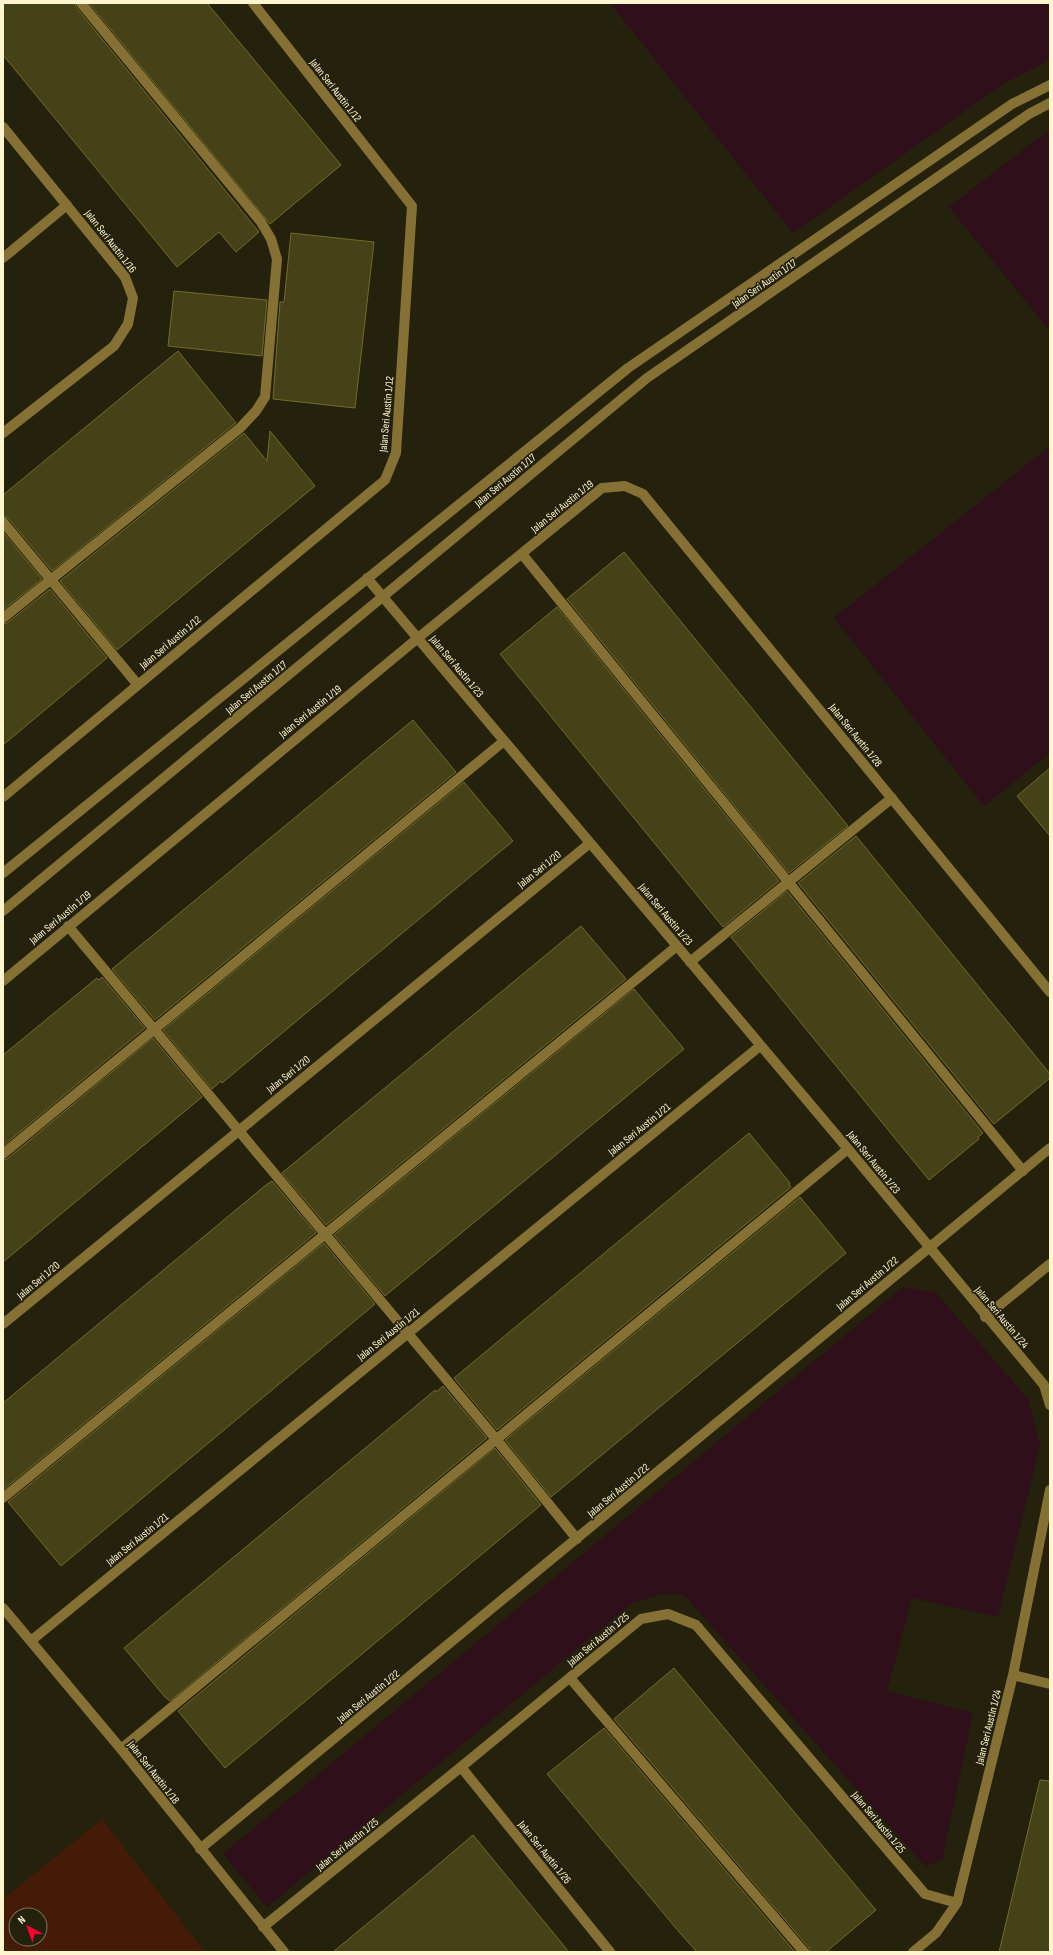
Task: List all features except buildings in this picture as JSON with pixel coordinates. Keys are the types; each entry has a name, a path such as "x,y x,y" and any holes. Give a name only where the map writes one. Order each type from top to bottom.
{"street":[{"path":"3,618 240,428 256,411 265,397 277,258 271,239 261,222 81,3"},
{"name":"Jalan Seri Austin 1/12","path":"3,797 385,480 396,453 412,206 253,3"},
{"name":"Jalan Seri Austin 1/17","path":"3,873 628,368 1006,109 1050,85"},
{"name":"Jalan Seri Austin 1/17","path":"3,911 647,378 1029,114 1050,103"},
{"name":"Jalan Seri Austin 1/16","path":"3,127 126,277 132,298 128,324 114,346 3,433"},
{"path":"3,258 67,205"},
{"name":"Jalan Seri Austin 1/19","path":"3,981 602,488 625,486 642,494"},
{"name":"Jalan Seri Austin 1/28","path":"642,494 1050,992"},
{"path":"3,522 138,685"},
{"path":"522,554 1023,1171"},
{"name":"Jalan Seri Austin 1/23","path":"367,578 848,1149 928,1248"},
{"path":"3,1154 504,741"},
{"path":"690,962 892,798"},
{"name":"Jalan Seri 1/20","path":"3,1324 590,843"},
{"path":"68,926 406,1334 496,1439 577,1539"},
{"path":"3,1498 677,946"},
{"name":"Jalan Seri Austin 1/21","path":"32,1640 760,1046"},
{"name":"Jalan Seri Austin 1/22","path":"200,1849 1050,1148"},
{"path":"121,1749 848,1149"},
{"name":"Jalan Seri Austin 1/24","path":"928,1248 1044,1385 1050,1405"},
{"path":"985,1316 1050,1264"},
{"name":"Jalan Seri Austin 1/24","path":"913,1952 936,1933 957,1903 1013,1675 1050,1490"},
{"name":"Jalan Seri Austin 1/18","path":"3,1608 32,1640 284,1952"},
{"name":"Jalan Seri Austin 1/25","path":"263,1927 641,1619 668,1614 696,1625 925,1894 957,1903"},
{"path":"1013,1675 1050,1684"},
{"path":"570,1678 804,1952"},
{"name":"Jalan Seri Austin 1/26","path":"461,1767 610,1952"}],"shaded area":[{"path":"1050,3 1050,60 1006,82 793,233 611,4"},
{"path":"1050,129 1050,331 949,207"},
{"path":"1050,446 1050,753 984,806 834,618"},
{"path":"903,1287 935,1292 1028,1399 1040,1445 998,1617 912,1598 887,1691 973,1713 942,1860 925,1866 683,1594 661,1594 632,1603 267,1907 223,1854"},
{"path":"102,1819 205,1952 3,1952 3,1899"}]}
